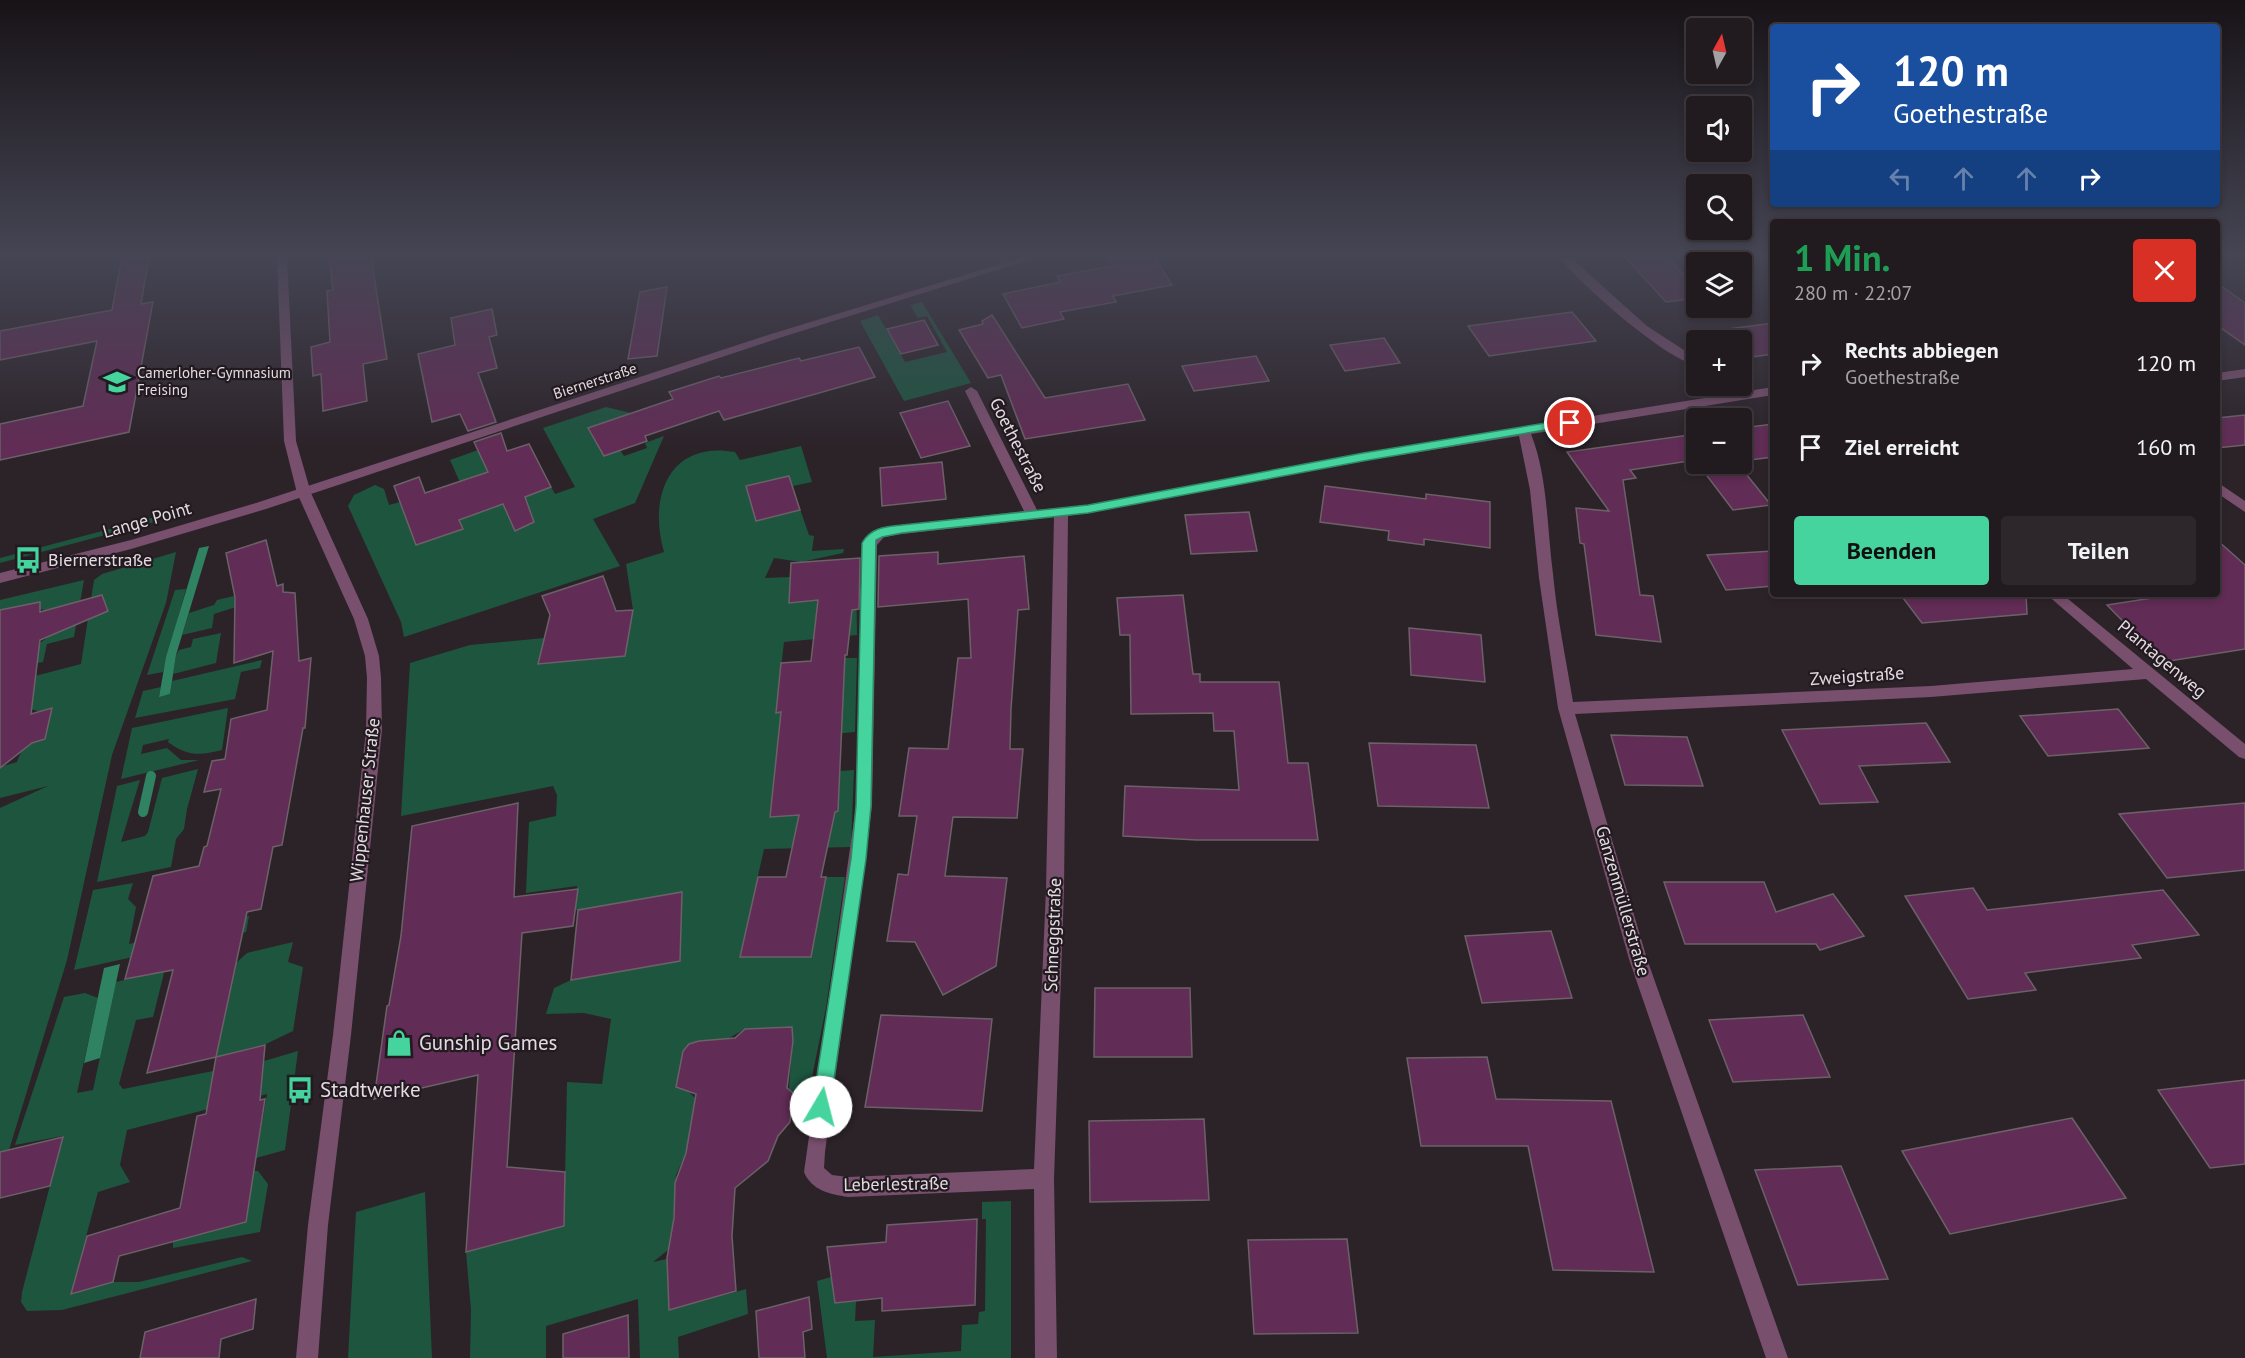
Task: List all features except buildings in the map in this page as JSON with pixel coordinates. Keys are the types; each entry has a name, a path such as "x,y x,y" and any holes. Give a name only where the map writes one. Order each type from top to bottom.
{"street":[{"name":"Wippenhauser Straße","path":"285,320 290,441 304,493 361,619 372,656 375,695 374,729 342,1035 318,1225 307,1358"},
{"name":"Biernerstraße","path":"304,493 823,320"},
{"path":"1636,320 1686,356"},
{"path":"2220,377 2245,373"},
{"path":"1752,387 1770,393"},
{"name":"Goethestraße","path":"971,391 1033,515"},
{"name":"Goethestraße","path":"871,537 878,533 902,529 1061,512 1523,430 1770,393"},
{"name":"Ganzenmüllerstraße","path":"1523,430 1534,474 1547,588 1566,708 1638,959 1777,1358"},
{"path":"2220,488 2245,508"},
{"name":"Lange Point","path":"0,578 93,555 304,493"},
{"name":"Schneggstraße","path":"1046,1358 1044,1179 1055,877 1061,512"},
{"name":"Leberlestraße","path":"871,537 868,562 864,806 814,1172 828,1184 848,1187 1044,1179"},
{"name":"Plantagenweg","path":"2057,597 2245,753"},
{"name":"Zweigstraße","path":"1566,708 1962,689 2149,673"}],"shaded area":[{"path":"881,320 905,362 947,352 929,320 933,320 971,383 904,401 860,321"},
{"path":"606,407 631,413 589,428 604,456 620,450 624,456 647,448 645,443 664,436 635,503 593,519 620,566 404,637 401,622 348,506 354,495 375,485 384,489 389,505 400,502 416,545 463,529 456,513 471,507 450,460 478,450 503,504 551,487 555,494 575,487 543,428"},
{"path":"801,446 812,482 793,486 789,476 746,486 756,520 800,509 809,535 814,536 812,551 844,549 843,553 801,562 774,558 765,578 790,577 790,603 842,598 856,566 857,635 784,642 776,712 805,711 844,658 857,658 855,732 812,736 771,817 838,811 840,771 854,770 851,847 764,849 740,956 811,957 826,877 845,877 826,1008 809,1092 793,1093 789,1089 793,1033 788,1029 745,1029 729,1038 689,1044 683,1051 676,1086 689,1092 696,1099 686,1153 676,1175 674,1218 668,1250 653,1262 667,1259 670,1310 746,1289 748,1314 678,1337 679,1358 640,1358 638,1299 546,1326 546,1358 470,1358 471,1310 466,1252 564,1226 567,1082 602,1084 611,1019 584,1013 546,1014 554,988 571,980 680,961 682,892 577,910 575,910 577,886 526,893 529,822 556,816 557,795 553,786 401,816 410,663 470,645 544,638 538,663 625,656 633,610 626,564 664,552 659,511 662,493 669,477 679,464 694,455 712,451 735,452 740,460"},
{"path":"159,516 158,521 0,563 0,558"},
{"path":"209,546 176,655 170,694 159,697 166,657 199,548"},
{"path":"176,552 166,603 112,755 67,960 9,1150 0,1152 0,808 48,786 0,798 0,767 17,762 27,747 45,739 51,709 40,712 31,709 35,676 81,664 94,580 102,574"},
{"path":"84,580 74,637 47,644 43,662 37,663 39,644 49,636 61,631 64,606 45,610 40,609 40,602 0,611 0,600"},
{"path":"186,589 163,672 147,675 175,590"},
{"path":"234,596 236,607 214,614 212,628 182,635 189,613 214,605 217,600"},
{"path":"221,633 216,663 173,674 179,650 191,647 193,639"},
{"path":"262,660 260,668 241,672 235,699 135,718 143,691 161,687 159,696 170,694 172,681"},
{"path":"228,708 222,750 194,754 181,750 168,742 169,739 143,745 141,754 167,748 181,760 199,760 121,779 132,728"},
{"path":"198,769 184,829 176,839 171,867 97,882 117,786 140,780 121,842 145,836 148,832 162,778"},
{"path":"133,883 128,899 136,907 129,944 249,916 246,932 74,970 93,890"},
{"path":"293,942 288,962 303,967 293,1031 266,1044 216,1057 236,963 247,953"},
{"path":"120,964 100,1058 84,1063 104,968"},
{"path":"158,972 164,973 153,1017 136,1020 119,1084 123,1089 213,1071 213,1076 298,1051 285,1150 256,1158 267,1094 127,1130 120,1165 130,1182 98,1192 71,1293 113,1282 139,1282 242,1257 252,1261 62,1310 27,1311 21,1302 22,1292 63,1136 15,1145 64,997 85,993 98,998 77,1093 93,1090 116,982"},
{"path":"254,1171 258,1171 268,1184 260,1232 173,1248 173,1241 246,1222"},
{"path":"425,1192 432,1358 348,1358 356,1212"},
{"path":"1011,1201 1011,1358 827,1358 817,1281 831,1277 835,1303 856,1301 855,1321 875,1320 873,1357 961,1351 962,1325 978,1324 979,1312 985,1311 986,1219 982,1219 982,1202"}],"waterway":[{"path":"143,812 151,776"}],"place":[{"name":"Camerloher-Gymnasium Freising","path":"117,382"},
{"name":"Biernerstraße","path":"28,560"},
{"name":"Gunship Games","path":"399,1043"},
{"name":"Stadtwerke","path":"300,1090"}],"route":[{"path":"821,1107 864,806 868,562 871,537 878,533 902,529 1088,509 1363,457 1570,423"}]}
